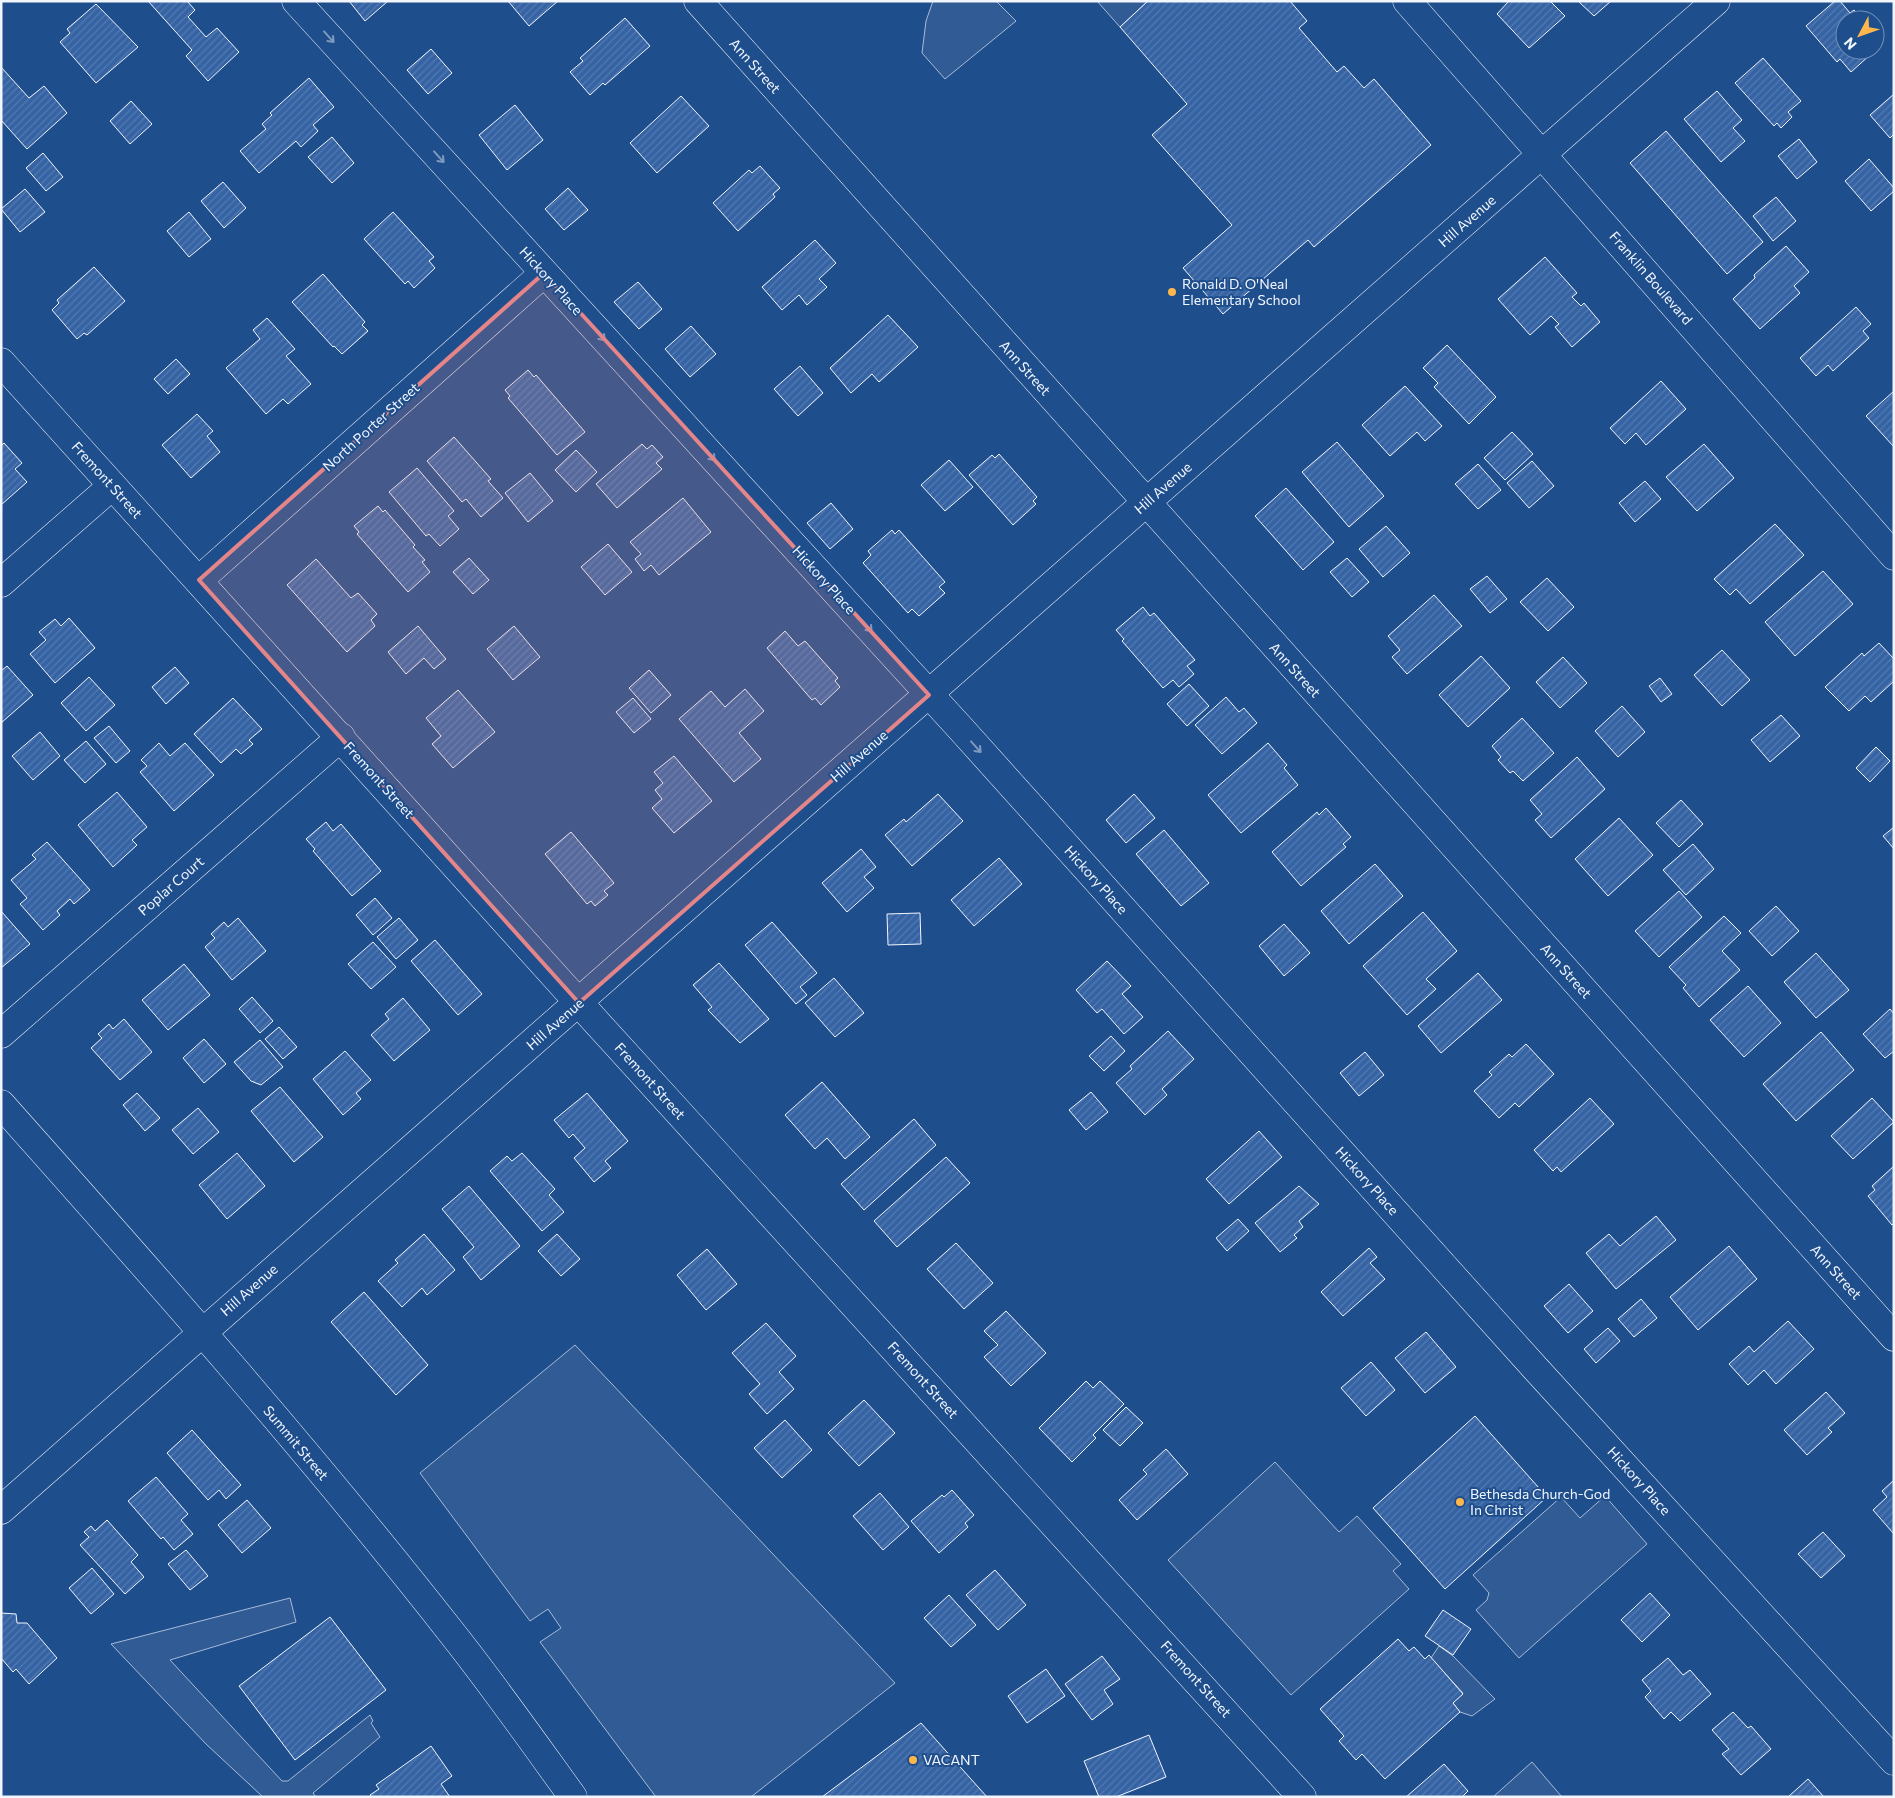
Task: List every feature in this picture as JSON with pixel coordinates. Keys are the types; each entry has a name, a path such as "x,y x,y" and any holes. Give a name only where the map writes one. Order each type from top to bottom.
{"street":[{"name":"Hickory Place","path":"296,1 929,695 1536,1369 1894,1761"},
{"name":"Ann Street","path":"698,1 1894,1337"},
{"name":"Franklin Boulevard","path":"1407,1 1894,556"},
{"name":"Hill Avenue","path":"1,1510 202,1330 579,1003 1716,1"},
{"name":"North Porter Street","path":"199,580 544,273"},
{"name":"Fremont Street","path":"1,362 579,1003 1302,1797"},
{"path":"1,583 112,486"},
{"name":"Poplar Court","path":"1,1034 341,737"},
{"name":"Summit Street","path":"1,1104 202,1330 374,1535 456,1638 573,1797"}],"highlighted area":[{"path":"544,273 929,695 579,1003 199,580"}],"shaded area":[{"path":"933,1 996,1 1016,21 945,79 922,53 926,21"},
{"path":"1097,1 1148,1 1120,27"},
{"path":"575,1345 895,1683 751,1797 656,1797 540,1642 561,1628 548,1609 530,1621 420,1473"},
{"path":"1275,1462 1339,1532 1357,1516 1401,1564 1393,1571 1409,1589 1291,1695 1168,1560"},
{"path":"1605,1496 1647,1544 1519,1658 1476,1610 1487,1600 1489,1593 1473,1575 1561,1497 1580,1518"},
{"path":"290,1598 296,1622 170,1660 282,1781 288,1781 370,1715 373,1721 371,1723 380,1737 313,1793 316,1797 263,1797 206,1744 111,1644"},
{"path":"1439,1646 1453,1656 1495,1699 1472,1716 1460,1712 1453,1703 1463,1693 1431,1658"},
{"path":"1532,1762 1562,1797 1493,1797"}],"building":[{"path":"148,1 187,1 195,10 188,17 206,37 217,28 239,52 208,81 186,56 192,50"},
{"path":"349,1 388,1 365,21"},
{"path":"508,1 558,1 529,26"},
{"path":"1148,1 1290,1 1307,21 1299,28 1337,72 1344,66 1364,88 1374,79 1431,145 1314,247 1308,240 1223,314 1183,268 1232,225 1152,135 1187,104 1120,27"},
{"path":"1509,1 1550,1 1565,16 1529,48 1497,14"},
{"path":"1578,1 1611,1 1594,16"},
{"path":"1835,1 1840,1 1848,10 1835,10 1835,60 1806,26"},
{"path":"96,4 138,47 96,83 60,42 70,33 67,29"},
{"path":"625,18 650,46 605,85 603,83 590,95 570,72 583,61 580,58"},
{"path":"431,49 452,73 428,94 407,70"},
{"path":"1763,58 1801,101 1788,112 1792,117 1781,128 1777,123 1774,126 1735,83"},
{"path":"1841,60 1864,60 1851,72"},
{"path":"1,67 29,98 44,86 67,113 27,149 1,120"},
{"path":"309,78 334,107 313,125 318,131 301,147 296,141 259,173 240,151 266,129 262,124 272,115 270,113"},
{"path":"1717,91 1742,120 1733,128 1745,141 1721,162 1684,119"},
{"path":"1894,94 1894,134 1890,138 1870,115"},
{"path":"681,96 709,126 657,173 630,143"},
{"path":"131,101 152,124 130,144 110,121"},
{"path":"515,105 543,140 507,170 479,135"},
{"path":"1666,131 1763,242 1727,274 1630,163"},
{"path":"332,137 354,163 332,183 308,157"},
{"path":"1799,139 1817,162 1797,179 1778,156"},
{"path":"43,153 63,177 46,191 26,168"},
{"path":"1869,159 1894,188 1894,191 1871,211 1845,181"},
{"path":"760,166 780,188 773,194 775,197 738,231 713,203 749,170 752,173"},
{"path":"223,182 246,208 224,228 201,201"},
{"path":"568,188 588,210 564,230 545,209"},
{"path":"25,189 45,212 20,232 1,209"},
{"path":"1776,197 1796,221 1773,241 1753,216"},
{"path":"189,212 211,239 189,257 167,231"},
{"path":"393,212 434,257 429,261 435,268 414,288 408,281 405,284 364,239"},
{"path":"815,240 836,263 819,279 827,287 807,305 799,295 782,310 762,287"},
{"path":"1786,246 1809,272 1794,286 1800,293 1760,329 1733,299 1755,278 1754,275"},
{"path":"1545,257 1577,293 1572,297 1581,306 1584,303 1600,322 1572,347 1555,327 1559,324 1551,316 1530,335 1498,299"},
{"path":"94,267 125,301 87,335 84,333 77,339 52,310 59,303 57,300"},
{"path":"323,274 365,322 362,325 368,331 342,354 333,347 292,302"},
{"path":"638,282 662,309 639,329 614,302"},
{"path":"1856,307 1871,324 1863,331 1869,338 1833,371 1828,365 1816,376 1800,358"},
{"path":"888,315 918,347 879,382 872,374 851,393 830,368"},
{"path":"267,318 295,349 286,356 311,384 288,404 283,399 266,414 226,368 260,339 253,330"},
{"path":"691,326 716,354 690,377 665,349"},
{"path":"1447,345 1496,397 1469,424 1434,387 1438,383 1423,368"},
{"path":"176,359 190,374 168,394 154,379"},
{"path":"800,366 823,393 798,416 774,389"},
{"path":"528,370 534,377 536,375 585,432 557,455 508,398 510,396 505,390"},
{"path":"1661,381 1686,409 1646,445 1636,433 1625,444 1610,428"},
{"path":"1405,386 1442,426 1425,441 1417,432 1390,456 1362,425"},
{"path":"1894,391 1894,447 1866,416"},
{"path":"197,414 213,431 207,436 220,452 191,478 162,445"},
{"path":"1512,432 1533,454 1505,480 1484,458"},
{"path":"454,437 491,479 488,481 503,498 481,517 466,499 462,502 427,461"},
{"path":"1337,442 1384,496 1349,527 1302,472"},
{"path":"4,443 22,463 15,469 27,482 1,505 1,446"},
{"path":"642,444 647,449 652,445 663,457 656,463 662,469 617,508 596,484"},
{"path":"1704,444 1734,478 1697,511 1666,477"},
{"path":"576,450 597,472 576,492 555,470"},
{"path":"999,454 1037,497 1033,501 1036,504 1013,525 969,475 992,455 995,458"},
{"path":"949,460 973,487 945,511 921,485"},
{"path":"1532,461 1554,486 1529,508 1507,483"},
{"path":"1478,464 1501,490 1478,509 1455,484"},
{"path":"417,468 454,511 448,516 459,529 440,546 429,534 426,536 389,492"},
{"path":"530,473 553,501 528,522 505,493"},
{"path":"1645,481 1661,499 1635,522 1619,503"},
{"path":"1286,488 1334,542 1303,570 1255,516"},
{"path":"683,498 711,532 659,575 651,565 644,571 635,559 641,554 630,542"},
{"path":"831,503 853,529 830,549 807,523"},
{"path":"378,506 383,512 385,510 415,545 413,547 425,560 422,562 430,572 408,592 357,534 359,532 354,526"},
{"path":"1775,524 1804,555 1750,604 1736,589 1730,595 1714,579"},
{"path":"1386,526 1410,553 1383,577 1359,549"},
{"path":"892,530 895,534 899,530 945,582 939,587 945,593 919,616 912,609 908,613 863,563 871,555 868,551"},
{"path":"608,544 632,572 605,595 581,567"},
{"path":"469,558 489,580 473,594 453,572"},
{"path":"1347,558 1369,582 1352,597 1330,572"},
{"path":"316,559 351,598 358,593 377,614 371,620 375,626 347,652 287,585"},
{"path":"1823,571 1853,604 1795,656 1765,622"},
{"path":"1487,576 1507,599 1490,613 1470,589"},
{"path":"1547,578 1574,607 1548,631 1520,602"},
{"path":"1434,595 1462,626 1407,674 1392,657 1400,650 1388,636"},
{"path":"1143,607 1150,616 1154,613 1195,660 1187,666 1194,674 1179,687 1173,680 1163,688 1122,641 1124,639 1116,630"},
{"path":"69,618 95,648 55,683 30,654 46,640 39,632 55,619 61,626"},
{"path":"418,626 446,659 434,669 424,658 406,674 388,652"},
{"path":"514,626 540,657 513,680 487,649"},
{"path":"785,631 798,646 805,641 838,678 835,681 840,687 821,705 815,698 812,700 767,648"},
{"path":"1879,643 1894,659 1894,681 1871,702 1865,696 1849,711 1825,687 1862,653 1864,656"},
{"path":"1722,650 1750,680 1722,706 1694,675"},
{"path":"1481,656 1510,688 1468,727 1439,695"},
{"path":"1563,657 1587,683 1560,708 1536,682"},
{"path":"7,666 33,695 1,723 1,671"},
{"path":"175,667 189,683 166,704 152,687"},
{"path":"649,670 671,695 651,713 629,688"},
{"path":"89,677 115,705 86,731 61,703"},
{"path":"1660,678 1672,694 1661,702 1649,686"},
{"path":"1189,684 1209,706 1187,726 1167,704"},
{"path":"745,689 764,711 739,733 761,759 734,782 679,719 711,691 725,707"},
{"path":"458,690 495,732 453,768 432,744 441,736 426,718"},
{"path":"1226,697 1239,712 1244,708 1257,723 1222,754 1195,725"},
{"path":"233,698 262,729 249,740 253,744 241,754 236,749 221,763 194,734"},
{"path":"633,698 651,719 634,733 616,712"},
{"path":"1622,706 1645,732 1618,757 1595,731"},
{"path":"1781,715 1800,736 1770,762 1751,740"},
{"path":"1522,718 1554,753 1523,781 1513,771 1510,773 1498,760 1501,757 1492,746"},
{"path":"109,726 130,751 116,763 94,738"},
{"path":"40,732 60,756 33,780 12,756"},
{"path":"86,741 106,764 85,783 64,760"},
{"path":"159,743 170,756 185,743 214,775 174,811 140,772 147,766 141,760"},
{"path":"1268,743 1287,765 1284,768 1298,785 1241,833 1208,795"},
{"path":"1876,747 1890,761 1870,782 1856,768"},
{"path":"674,756 712,801 674,833 652,808 662,799 655,790 663,783 654,772"},
{"path":"1577,757 1605,789 1551,838 1535,820 1542,814 1530,800"},
{"path":"117,792 147,827 132,840 137,845 113,867 78,825"},
{"path":"938,794 963,821 912,866 885,835 904,819 906,822"},
{"path":"1134,794 1155,818 1126,843 1106,820"},
{"path":"1681,800 1703,824 1679,847 1656,823"},
{"path":"1326,808 1351,837 1343,844 1346,847 1301,886 1272,852 1317,812 1319,815"},
{"path":"1619,818 1653,855 1608,896 1575,859"},
{"path":"326,822 333,831 341,824 381,871 352,896 313,851 315,849 306,839"},
{"path":"1894,827 1894,849 1883,836"},
{"path":"1164,830 1209,883 1181,906 1136,854"},
{"path":"571,832 614,883 604,891 608,895 595,906 591,901 587,904 545,854"},
{"path":"47,842 90,890 74,904 70,899 57,911 60,915 43,930 20,904 27,898 11,880 36,859 32,855"},
{"path":"1693,844 1714,869 1686,895 1663,870"},
{"path":"861,849 876,867 864,877 874,888 847,912 822,883"},
{"path":"999,858 1022,884 974,926 951,900"},
{"path":"1375,864 1403,896 1349,944 1321,911"},
{"path":"1679,891 1702,917 1659,957 1635,931"},
{"path":"375,898 392,918 373,935 356,915"},
{"path":"1776,906 1799,931 1772,956 1749,931"},
{"path":"1,911 30,944 1,968"},
{"path":"1423,912 1457,951 1426,979 1436,989 1407,1015 1363,966"},
{"path":"920,913 921,944 888,945 887,914"},
{"path":"1724,916 1741,933 1722,951 1740,970 1699,1007 1683,988 1686,985 1669,967"},
{"path":"238,918 266,951 232,980 205,947 215,938 211,934 224,922 228,927"},
{"path":"399,918 418,940 396,959 377,937"},
{"path":"772,922 817,973 800,987 807,995 796,1004 745,945"},
{"path":"1284,924 1310,953 1284,976 1259,946"},
{"path":"435,940 482,994 458,1015 411,961"},
{"path":"373,942 396,967 371,989 348,964"},
{"path":"1816,953 1849,990 1816,1018 1784,982"},
{"path":"1107,961 1131,986 1122,994 1143,1017 1124,1034 1102,1009 1097,1013 1076,990"},
{"path":"719,963 769,1019 740,1043 708,1010 712,1007 693,985"},
{"path":"184,964 210,995 168,1030 142,1000"},
{"path":"1478,973 1502,1000 1441,1053 1418,1026"},
{"path":"834,978 864,1013 835,1037 805,1003"},
{"path":"1748,986 1781,1023 1744,1057 1710,1020"},
{"path":"252,997 273,1021 260,1033 239,1009"},
{"path":"403,998 430,1030 394,1061 371,1035 389,1019 385,1014"},
{"path":"1890,1009 1894,1014 1894,1051 1885,1058 1863,1034"},
{"path":"124,1019 152,1052 120,1080 91,1048 102,1038 98,1034 109,1024 113,1029"},
{"path":"279,1027 297,1047 283,1059 265,1039"},
{"path":"1168,1031 1194,1059 1162,1089 1167,1095 1145,1115 1116,1083 1132,1069 1130,1066"},
{"path":"1821,1032 1854,1070 1796,1121 1763,1084"},
{"path":"1111,1036 1125,1051 1104,1071 1089,1056"},
{"path":"204,1039 226,1064 204,1083 183,1058"},
{"path":"260,1040 283,1067 261,1085 251,1081 234,1062"},
{"path":"1526,1044 1554,1074 1519,1107 1515,1103 1499,1118 1474,1091 1492,1075 1489,1072 1509,1054 1512,1057"},
{"path":"345,1051 371,1080 356,1093 361,1099 343,1115 313,1079"},
{"path":"1365,1052 1384,1075 1359,1096 1340,1073"},
{"path":"822,1082 870,1137 845,1159 827,1138 815,1149 785,1115"},
{"path":"280,1087 323,1137 294,1162 251,1111"},
{"path":"1091,1092 1108,1112 1086,1130 1069,1110"},
{"path":"137,1093 160,1118 145,1131 123,1105"},
{"path":"587,1093 628,1141 605,1161 611,1168 594,1182 574,1158 585,1148 573,1134 569,1138 554,1120"},
{"path":"1590,1098 1614,1124 1561,1172 1557,1167 1553,1171 1534,1150"},
{"path":"1872,1098 1894,1122 1853,1159 1831,1136"},
{"path":"198,1108 219,1132 193,1154 172,1130"},
{"path":"914,1119 936,1145 864,1210 841,1184"},
{"path":"1259,1131 1282,1157 1229,1204 1206,1179"},
{"path":"237,1153 265,1186 227,1219 199,1185"},
{"path":"522,1153 555,1189 549,1195 564,1212 542,1231 490,1171 507,1156 512,1161"},
{"path":"946,1157 970,1183 897,1247 874,1221"},
{"path":"1894,1166 1894,1223 1892,1225 1868,1196 1875,1190 1872,1186"},
{"path":"469,1186 520,1246 481,1280 463,1257 474,1247 442,1209"},
{"path":"1299,1186 1319,1204 1299,1221 1303,1227 1294,1235 1297,1238 1280,1252 1255,1223"},
{"path":"1656,1216 1676,1240 1616,1289 1586,1253 1609,1234 1620,1246"},
{"path":"1238,1219 1249,1231 1227,1251 1216,1238"},
{"path":"424,1234 455,1270 427,1295 422,1288 402,1307 378,1281 398,1263 395,1260"},
{"path":"557,1234 580,1259 561,1276 538,1251"},
{"path":"956,1243 993,1283 964,1309 927,1269"},
{"path":"1729,1246 1757,1279 1698,1330 1670,1297"},
{"path":"1369,1248 1377,1257 1370,1263 1385,1279 1343,1316 1321,1292"},
{"path":"707,1249 737,1284 706,1310 677,1275"},
{"path":"1569,1284 1593,1311 1568,1333 1544,1306"},
{"path":"364,1292 428,1365 396,1395 331,1322"},
{"path":"1641,1299 1657,1318 1634,1337 1618,1319"},
{"path":"1006,1311 1046,1353 1011,1386 984,1357 998,1345 984,1331"},
{"path":"1788,1321 1814,1349 1776,1384 1764,1370 1748,1385 1729,1364 1749,1346 1754,1352"},
{"path":"766,1323 796,1356 779,1372 794,1389 767,1414 749,1394 760,1384 732,1353"},
{"path":"1608,1328 1620,1341 1596,1363 1584,1349"},
{"path":"1426,1332 1456,1367 1425,1393 1395,1358"},
{"path":"1371,1362 1395,1390 1366,1416 1341,1388"},
{"path":"1086,1381 1093,1388 1100,1381 1124,1404 1093,1435 1096,1438 1072,1462 1039,1428"},
{"path":"1826,1392 1845,1413 1828,1428 1832,1432 1807,1455 1784,1430"},
{"path":"864,1400 895,1433 859,1466 828,1433"},
{"path":"1126,1407 1143,1423 1120,1446 1103,1430"},
{"name":"Bethesda Church-God In Christ","path":"1475,1416 1547,1497 1445,1589 1373,1508"},
{"path":"785,1420 812,1450 782,1478 754,1448"},
{"path":"192,1430 241,1485 226,1499 219,1490 208,1500 167,1453"},
{"path":"1166,1449 1188,1474 1137,1520 1119,1500 1147,1474 1143,1470"},
{"path":"156,1477 188,1514 181,1520 193,1534 174,1550 163,1537 161,1539 128,1501"},
{"path":"1894,1480 1893,1533 1873,1510 1887,1497 1882,1491"},
{"path":"952,1490 974,1515 965,1523 968,1527 939,1553 911,1521 942,1495 944,1497"},
{"path":"880,1493 909,1527 883,1550 853,1516"},
{"path":"247,1500 271,1528 242,1553 218,1525"},
{"path":"107,1520 138,1555 131,1562 144,1577 125,1594 80,1545 89,1537 84,1532 91,1526 95,1531"},
{"path":"1823,1532 1845,1556 1821,1578 1798,1554"},
{"path":"186,1550 208,1576 190,1590 168,1564"},
{"path":"92,1568 114,1594 91,1614 69,1588"},
{"path":"995,1570 1026,1605 998,1630 966,1595"},
{"path":"1650,1593 1670,1615 1642,1642 1621,1620"},
{"path":"949,1595 976,1625 951,1647 924,1618"},
{"path":"1443,1610 1471,1629 1453,1655 1425,1636"},
{"path":"1,1613 16,1614 17,1623 27,1623 57,1658 29,1684 16,1669 13,1672 1,1658"},
{"path":"330,1617 386,1690 295,1760 239,1686"},
{"path":"1398,1639 1409,1651 1414,1647 1425,1659 1429,1655 1463,1694 1453,1703 1460,1712 1385,1779 1362,1754 1356,1760 1339,1741 1344,1736 1320,1709"},
{"path":"1102,1656 1120,1679 1104,1690 1113,1704 1092,1720 1065,1684"},
{"path":"1668,1658 1683,1675 1690,1670 1711,1694 1680,1721 1671,1712 1664,1719 1645,1697 1651,1691 1642,1680"},
{"path":"1046,1669 1065,1696 1027,1723 1008,1696"},
{"path":"1733,1712 1748,1728 1751,1726 1771,1749 1741,1775 1722,1754 1729,1749 1712,1730"},
{"name":"VACANT","path":"921,1723 987,1797 822,1797"},
{"path":"1149,1735 1166,1777 1116,1797 1099,1797 1084,1761"},
{"path":"431,1746 452,1776 441,1784 450,1797 372,1797 370,1795 379,1789 376,1785"},
{"path":"1444,1764 1468,1791 1462,1797 1406,1797"},
{"path":"1808,1779 1824,1797 1788,1797"}],"place":[{"name":"Ronald D. O'Neal Elementary School","path":"1172,292"},
{"name":"Bethesda Church-God In Christ","path":"1460,1502"},
{"name":"VACANT","path":"913,1760"}]}
